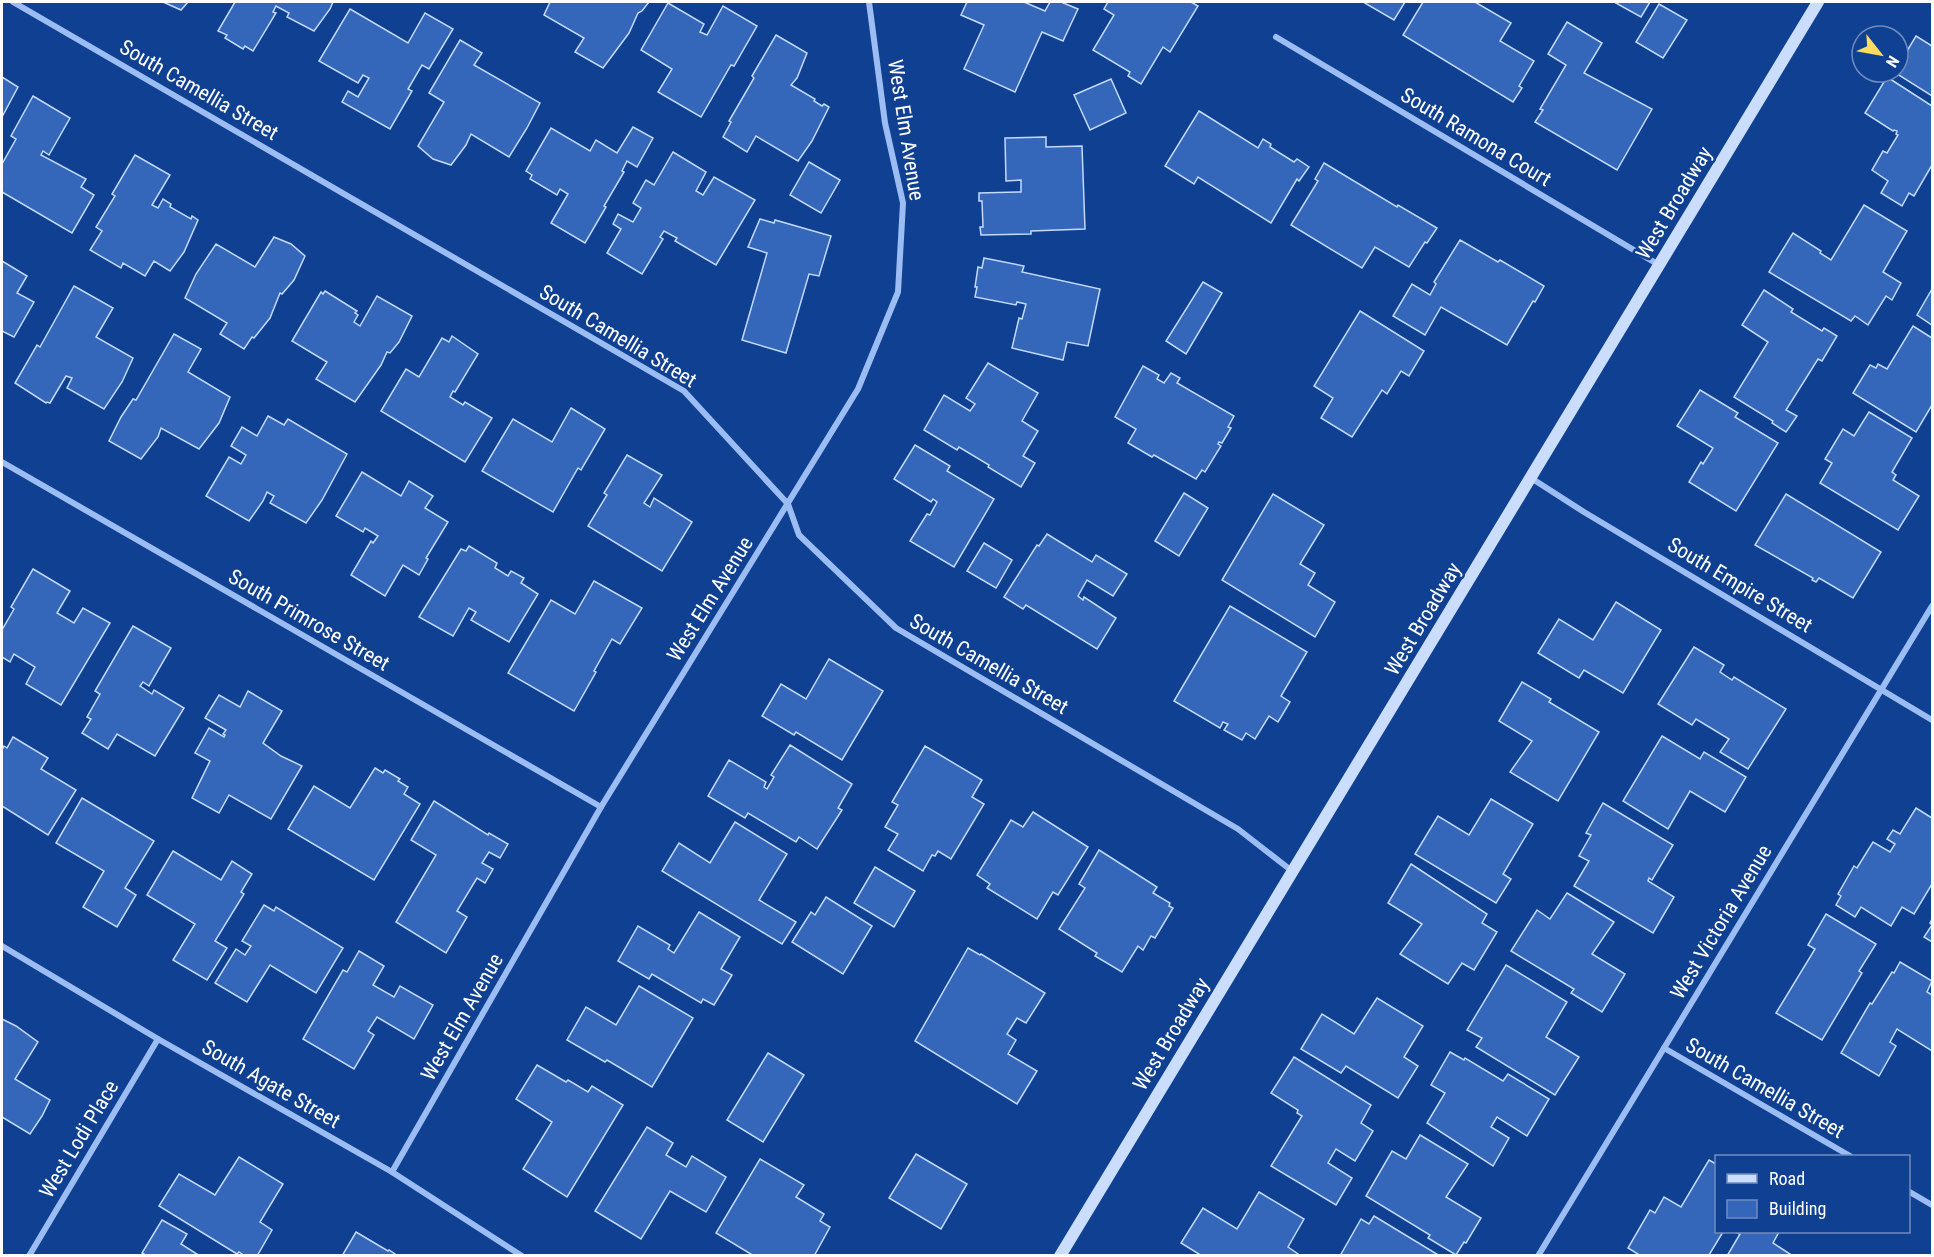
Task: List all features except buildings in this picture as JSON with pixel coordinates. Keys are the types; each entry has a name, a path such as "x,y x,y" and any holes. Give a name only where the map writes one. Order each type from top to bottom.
{"main road":[{"name":"West Broadway","path":"1060,1256 1818,2"}],"street":[{"name":"South Camellia Street","path":"13,2 684,391 788,504 799,535 896,628 1238,829 1292,871"},
{"name":"West Elm Avenue","path":"392,1172 601,807 858,389 898,292 903,203 885,123 869,2"},
{"name":"South Ramona Court","path":"1276,37 1659,265"},
{"name":"South Primrose Street","path":"2,462 601,807"},
{"name":"South Empire Street","path":"1532,478 1584,512 1932,720"},
{"name":"West Victoria Avenue","path":"1538,1256 1932,606"},
{"name":"South Agate Street","path":"2,946 158,1039 392,1172 522,1256"},
{"name":"West Lodi Place","path":"29,1256 158,1039"},
{"name":"South Camellia Street","path":"1664,1048 1848,1155"},
{"path":"1910,1192 1932,1205"}]}
